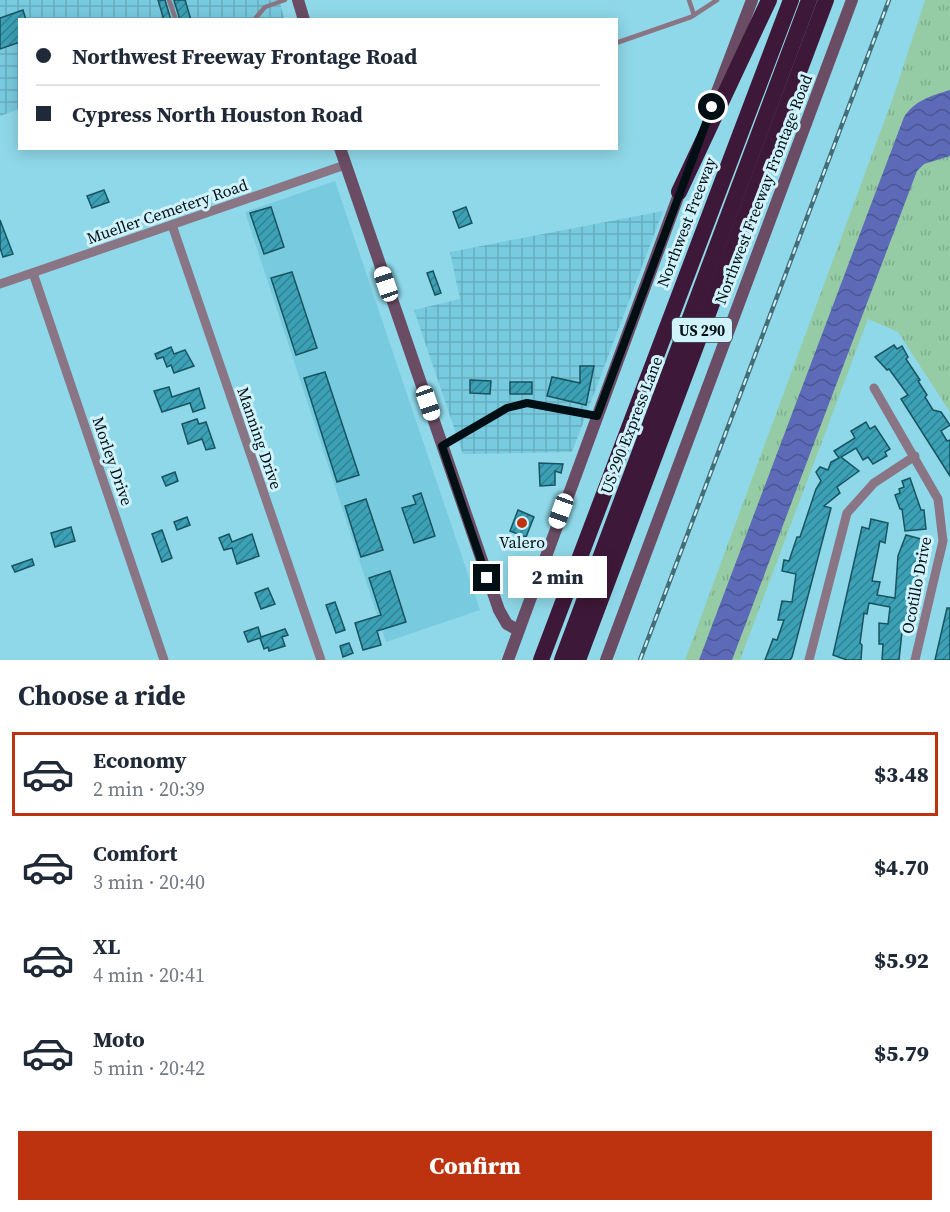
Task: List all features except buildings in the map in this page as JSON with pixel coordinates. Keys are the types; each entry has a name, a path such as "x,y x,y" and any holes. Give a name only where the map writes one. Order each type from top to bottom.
{"highway":[{"path":"679,192 769,0"},
{"name":"Northwest Freeway","path":"541,660 790,0"},
{"name":"US 290 Express Lane","path":"562,660 809,0"},
{"name":"US 290","path":"578,660 826,0"}],"main road":[{"path":"298,0 303,18"},
{"path":"508,660 679,192 752,0"},
{"name":"Northwest Freeway Frontage Road","path":"606,660 852,0"},
{"path":"341,150 499,610 507,624 518,630"}],"street":[{"name":"Mueller Cemetery Road","path":"0,284 345,165"},
{"name":"Manning Drive","path":"172,225 321,660"},
{"name":"Morley Drive","path":"33,273 164,660"},
{"name":"Ocotillo Drive","path":"874,388 938,499 943,541 915,660"},
{"path":"809,660 847,513 874,483 915,456"}],"lane":[{"path":"169,0 175,18"},
{"path":"262,0 265,6"},
{"path":"256,18 265,6 285,0"},
{"path":"689,0 694,15"},
{"path":"618,42 694,15 717,0"},
{"path":"442,446 507,408 527,403 597,416"}],"shaded area":[{"path":"0,0 279,0 284,18 18,18 18,109 0,116"},
{"path":"335,181 480,610 386,642 245,212"},
{"path":"663,211 572,452 463,454 414,310 460,299 450,252"}],"green space":[{"path":"925,0 950,0 950,412 898,332 868,319 740,660 685,660 894,95"}],"water":[{"path":"950,90 950,156 924,164 917,171 732,660 699,660 904,117 918,103"}],"railway":[{"path":"640,660 889,0"}],"place":[{"name":"Valero","path":"522,523"}],"route":[{"path":"487,578 442,446 507,408 527,403 597,416 712,107"}]}
